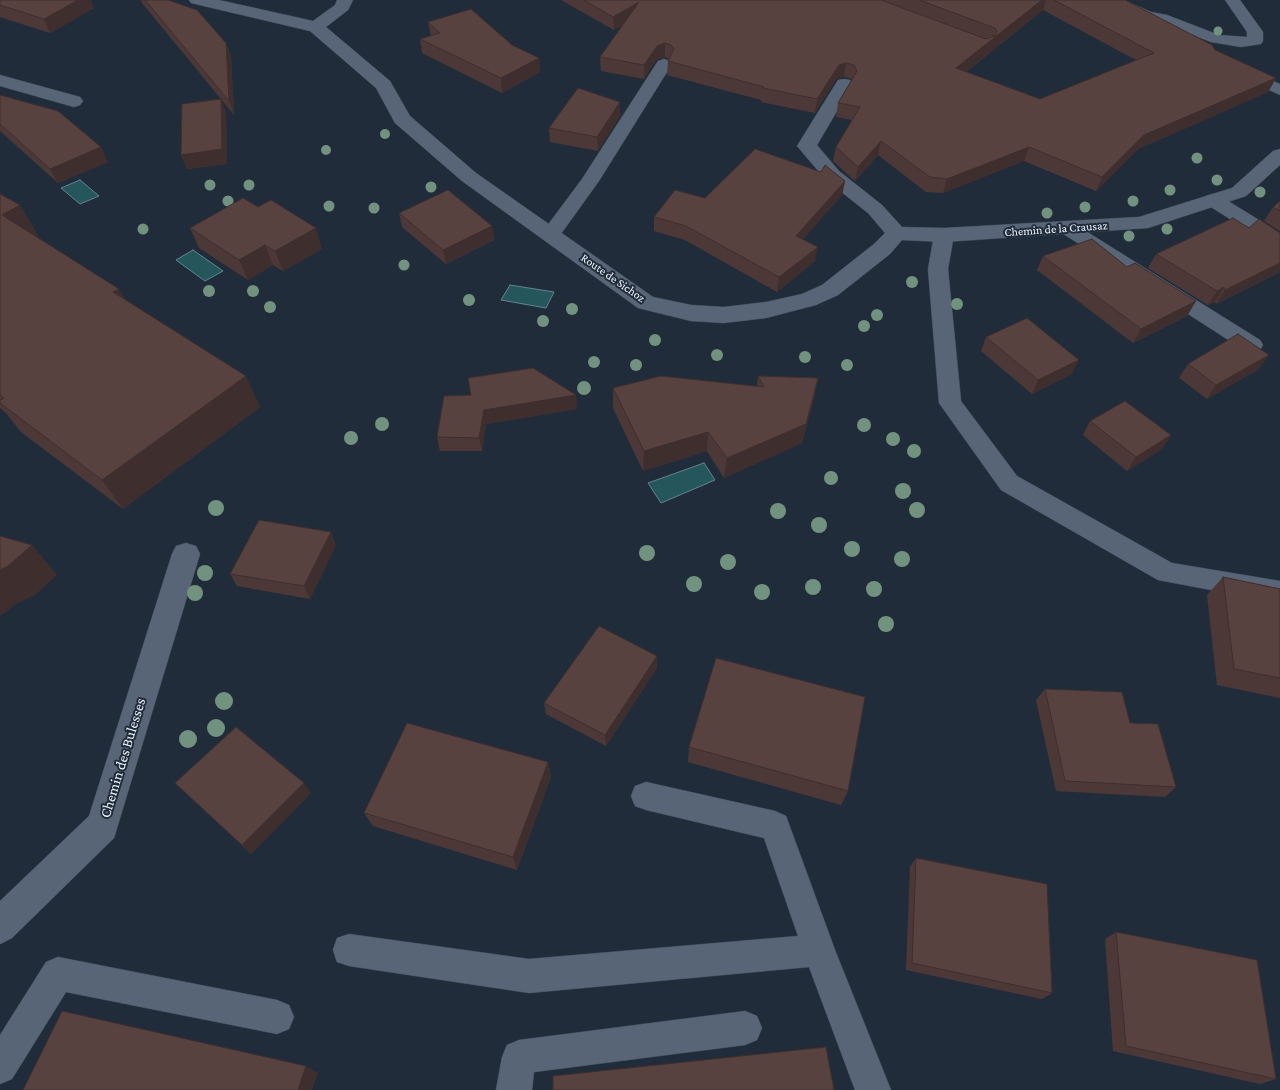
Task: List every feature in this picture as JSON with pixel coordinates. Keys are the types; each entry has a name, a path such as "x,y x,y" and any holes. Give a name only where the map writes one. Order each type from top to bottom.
{"street":[{"name":"Route de Sichoz","path":"197,0 316,26 384,85 402,119 470,177 646,302 691,313 724,315 766,310 799,302 830,290 882,249 896,233"},
{"path":"316,26 338,10 345,0"},
{"path":"0,80 74,101"},
{"path":"844,84 807,146 832,175 875,209 896,233"},
{"name":"Chemin de la Crausaz","path":"896,233 944,235 1069,229 1141,223 1239,192 1280,155"},
{"name":"Chemin des Bulesses","path":"0,926 102,826 186,554"}],"lane":[{"path":"1112,0 1148,16 1162,18 1216,39 1241,42 1254,41 1255,32 1232,0"},
{"path":"550,234 590,181 664,64"},
{"path":"1231,66 1280,90"},
{"path":"1213,200 1280,242"},
{"path":"1069,229 1252,345"},
{"path":"944,235 938,269 950,403 1009,483 1167,573 1280,592"},
{"path":"646,796 776,826 819,950 873,1090"},
{"path":"349,950 530,976 819,950"},
{"path":"0,1067 58,974 277,1017"},
{"path":"514,1090 519,1056 745,1028"}],"shaded area":[{"path":"80,180 99,196 80,204 61,188"},
{"path":"193,250 223,271 205,281 176,260"},
{"path":"510,285 554,292 546,308 501,300"},
{"path":"704,463 715,480 661,503 648,483"}],"building":[{"path":"0,0 78,0 44,19 0,5"},
{"path":"145,0 168,0 197,10 226,43 229,101"},
{"path":"584,0 881,0 986,39 995,36 997,31 995,28 919,0 1042,0 956,68 1040,99 1154,53 1054,0 1125,0 1212,45 1215,50 1276,78 1144,135 1102,177 1029,147 947,179 930,177 881,141 858,167 836,147 860,107 838,103 857,71 854,65 846,63 839,65 817,99 763,88 668,61 674,49 671,45 665,43 657,46 644,65 600,57 639,2 613,17"},
{"path":"471,9 512,45 539,58 501,78 420,39 440,33 428,22"},
{"path":"578,88 620,102 597,137 549,128"},
{"path":"0,95 58,111 101,147 50,169 0,124"},
{"path":"221,99 222,149 181,155 182,104"},
{"path":"755,149 821,172 825,165 845,181 796,236 818,247 779,277 686,226 654,217 675,190 705,198"},
{"path":"448,190 492,226 443,250 399,213"},
{"path":"0,194 20,205 2,215 119,289 113,292 246,376 102,480 0,403 0,400 4,398 0,395"},
{"path":"243,198 258,207 271,200 316,228 275,251 265,245 239,260 190,228"},
{"path":"1280,201 1280,211 1273,207"},
{"path":"1233,218 1249,228 1259,219 1280,233 1280,263 1225,290 1224,287 1217,291 1156,254"},
{"path":"1092,239 1127,267 1135,263 1196,301 1141,329 1043,256"},
{"path":"1027,318 1079,360 1038,380 986,337"},
{"path":"1238,334 1269,355 1216,385 1188,364"},
{"path":"533,368 576,395 484,410 479,438 437,437 444,396 471,395 468,378"},
{"path":"661,376 764,387 758,376 818,378 806,424 727,458 708,432 644,451 613,388"},
{"path":"1125,401 1171,435 1136,457 1090,421"},
{"path":"259,520 331,532 304,586 230,574"},
{"path":"0,536 32,545 8,566 0,570"},
{"path":"1223,577 1280,589 1280,678 1234,669"},
{"path":"599,626 657,656 605,735 544,703"},
{"path":"716,658 865,697 848,791 689,747"},
{"path":"1045,689 1122,692 1130,723 1158,724 1176,787 1065,781"},
{"path":"407,723 548,762 513,857 364,813"},
{"path":"236,727 304,783 242,845 175,783"},
{"path":"916,858 1047,884 1052,993 912,963"},
{"path":"1116,932 1257,960 1276,1079 1126,1046"},
{"path":"62,1011 306,1066 298,1090 23,1090"},
{"path":"826,1047 834,1090 553,1090 553,1076"}]}
